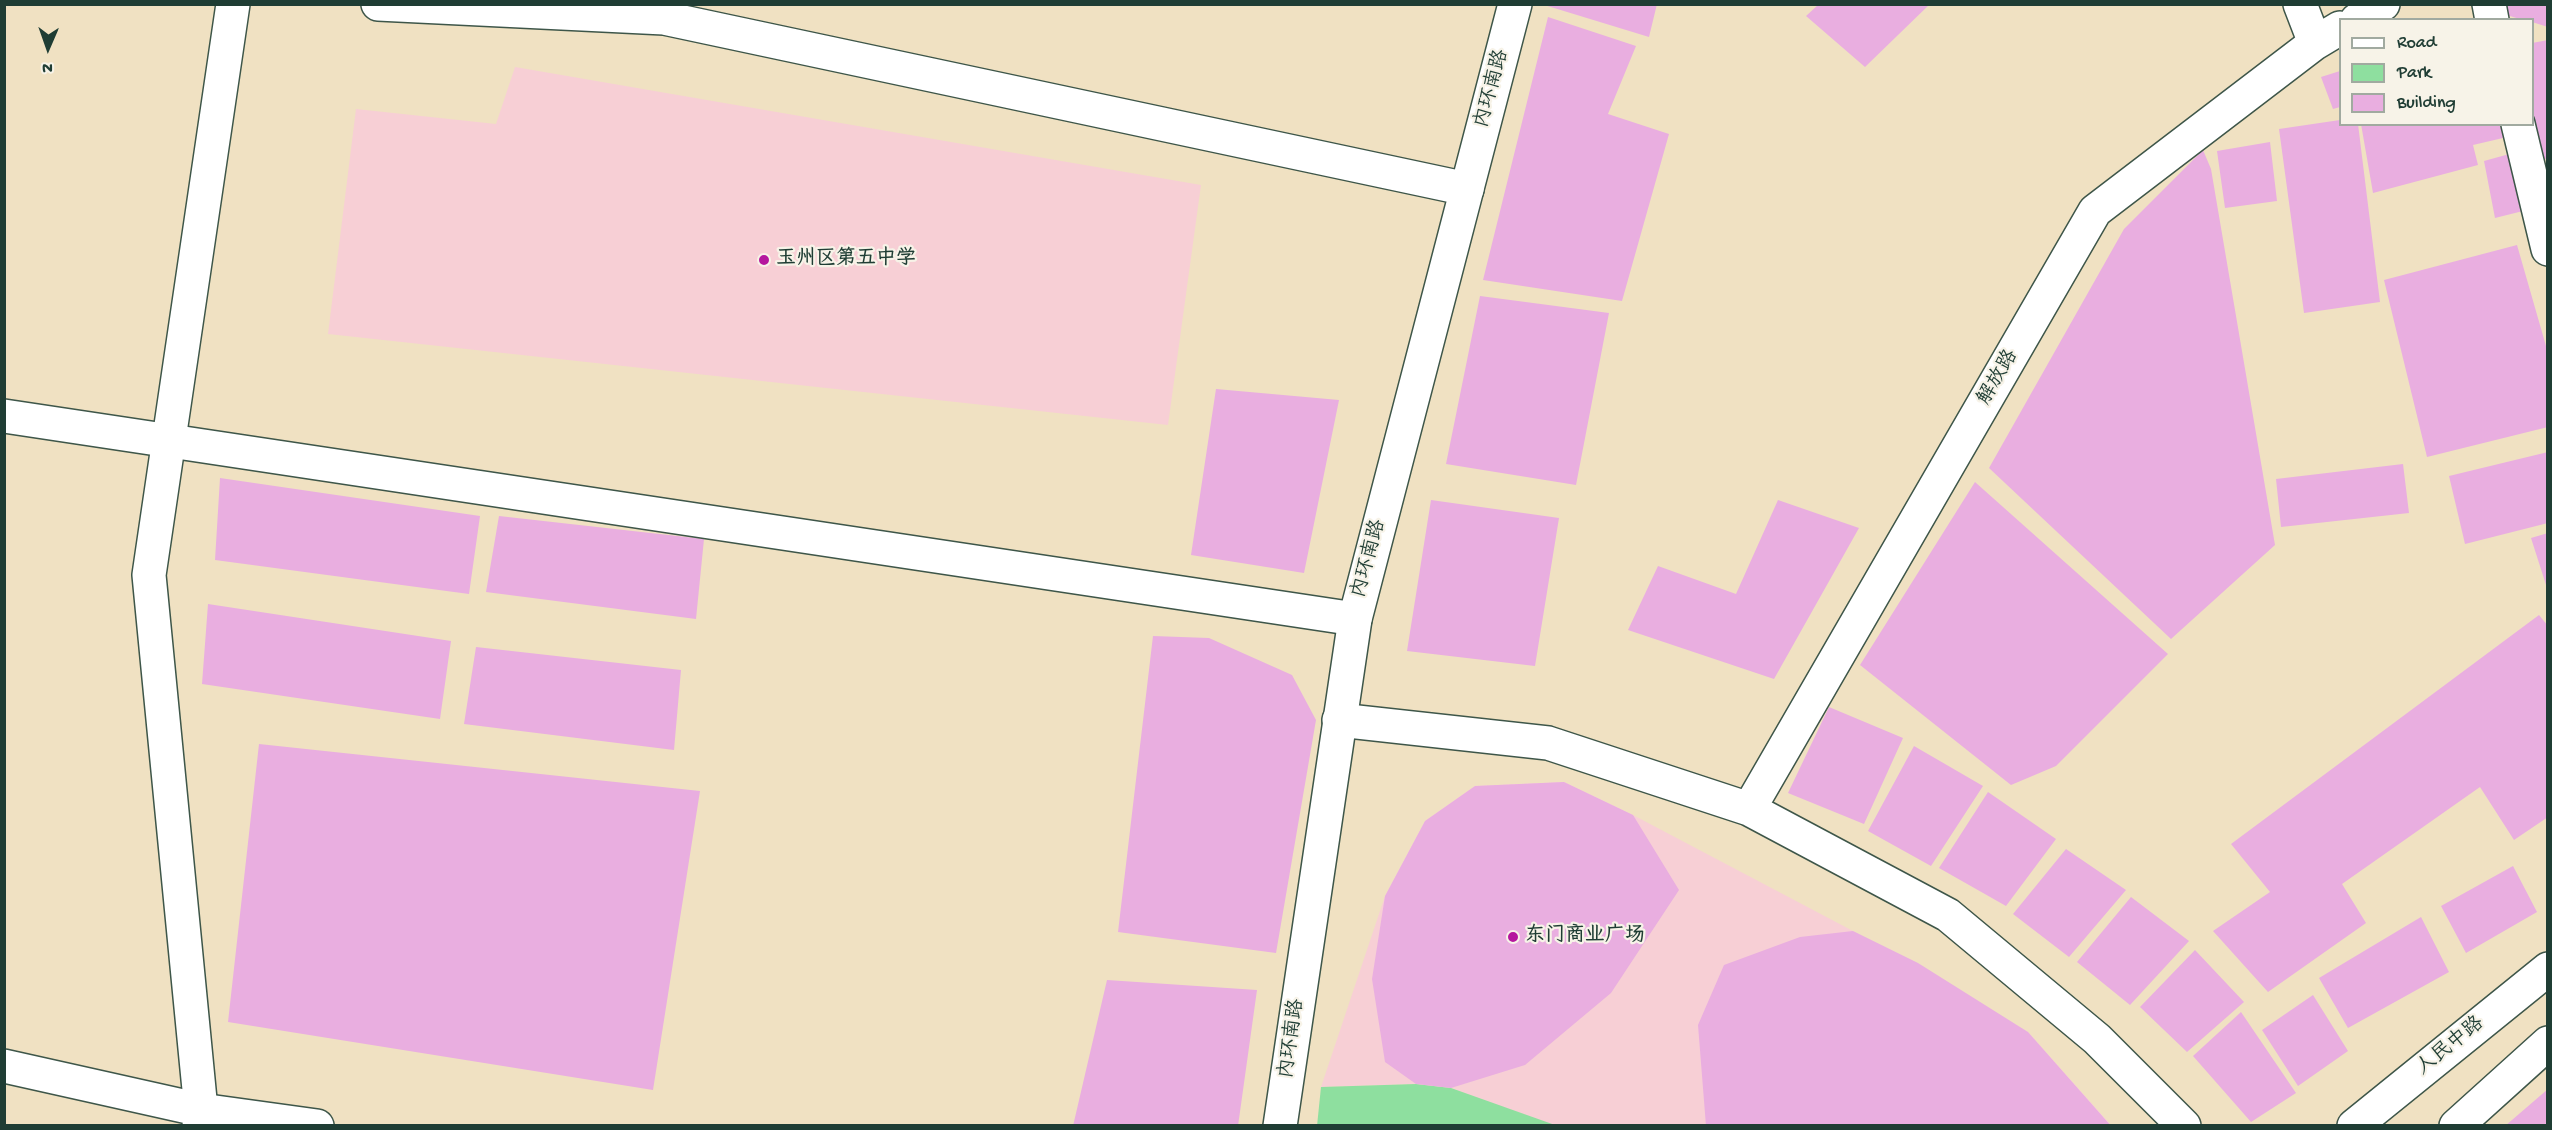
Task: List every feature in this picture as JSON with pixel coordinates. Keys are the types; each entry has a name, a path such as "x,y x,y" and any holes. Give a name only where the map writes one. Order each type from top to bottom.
{"street":[{"path":"200,1118 149,575 233,4"},
{"path":"378,4 664,18 1467,189"},
{"name":"内环南路","path":"1281,1125 1355,619 1515,4"},
{"path":"2300,4 2328,36"},
{"path":"2359,18 2383,4"},
{"name":"解放路","path":"1749,809 2096,211 2328,36"},
{"path":"2518,126 2547,249"},
{"path":"4,416 1355,619"},
{"path":"1339,720 1548,743 1749,809 1948,915 2097,1039 2184,1125"},
{"name":"人民中路","path":"2354,1125 2547,969"},
{"path":"2456,1125 2547,1043"},
{"path":"4,1066 200,1118 317,1125"}],"shaded area":[{"name":"玉州区第五中学","path":"515,67 1201,185 1168,425 328,334 356,109 496,124"},
{"path":"1564,782 1633,815 1853,931 2028,1032 2111,1125 1555,1126 1451,1088 1416,1084 1321,1087 1385,896 1425,821 1475,786"}],"green space":[{"path":"1416,1084 1451,1088 1555,1125 1317,1126 1321,1087"}],"building":[{"path":"1541,4 1657,4 1649,37"},
{"path":"1819,4 1930,4 1865,67 1806,16"},
{"path":"2503,5 2548,5 2548,27 2534,23 2534,18 2516,18 2500,13"},
{"path":"1548,17 1636,46 1608,114 1669,134 1622,301 1483,280"},
{"path":"2548,40 2548,158 2542,160 2533,126 2534,43"},
{"path":"2339,71 2339,107 2333,109 2321,77"},
{"path":"2339,120 2339,126 2358,126 2380,302 2304,313 2279,129"},
{"path":"2361,126 2500,126 2503,138 2473,145 2478,165 2373,193"},
{"path":"2270,142 2277,201 2225,208 2217,151"},
{"path":"2203,150 2211,169 2275,545 2171,639 1989,468 2124,229"},
{"path":"2513,153 2527,210 2495,218 2484,161"},
{"path":"2517,245 2548,353 2548,427 2427,457 2384,280"},
{"path":"1480,296 1609,313 1576,485 1446,464"},
{"path":"1216,389 1339,400 1304,573 1191,555"},
{"path":"2548,452 2548,523 2465,544 2449,476"},
{"path":"2403,464 2409,513 2281,527 2276,479"},
{"path":"220,478 480,516 469,594 215,560"},
{"path":"1975,482 2168,654 2056,766 2011,785 1860,665"},
{"path":"1431,500 1559,518 1535,666 1407,651"},
{"path":"1778,500 1859,528 1774,679 1628,630 1658,566 1736,594"},
{"path":"499,516 704,539 696,619 486,592"},
{"path":"2548,533 2548,588 2547,588 2531,538"},
{"path":"208,604 451,641 440,719 202,684"},
{"path":"2539,615 2548,626 2548,817 2514,840 2480,787 2342,884 2366,923 2268,992 2213,931 2270,892 2231,844"},
{"path":"1153,636 1209,638 1292,675 1316,720 1276,953 1118,932"},
{"path":"476,647 681,670 674,750 464,724"},
{"path":"1829,707 1903,738 1864,824 1788,793"},
{"path":"259,744 700,791 653,1090 228,1022"},
{"path":"1914,746 1983,786 1931,866 1868,831"},
{"name":"东门商业广场","path":"1564,782 1633,815 1679,890 1611,993 1525,1065 1451,1088 1416,1084 1385,1062 1372,979 1385,896 1425,821 1475,786"},
{"path":"1988,792 2056,839 2006,906 1939,868"},
{"path":"2066,849 2126,890 2069,957 2013,914"},
{"path":"2513,866 2537,912 2466,953 2441,906"},
{"path":"2131,897 2189,941 2130,1005 2077,962"},
{"path":"2421,917 2449,972 2348,1028 2319,978"},
{"path":"1853,931 1918,963 2028,1032 2111,1126 1706,1126 1698,1025 1724,965 1800,937"},
{"path":"2195,950 2244,1002 2187,1052 2140,1007"},
{"path":"1107,980 1257,990 1238,1126 1073,1126"},
{"path":"2313,995 2348,1051 2298,1086 2262,1030"},
{"path":"2241,1012 2296,1093 2251,1122 2193,1056"},
{"path":"2548,1089 2548,1126 2505,1126"}],"place":[{"name":"玉州区第五中学","path":"764,260"},
{"name":"东门商业广场","path":"1513,937"}]}
